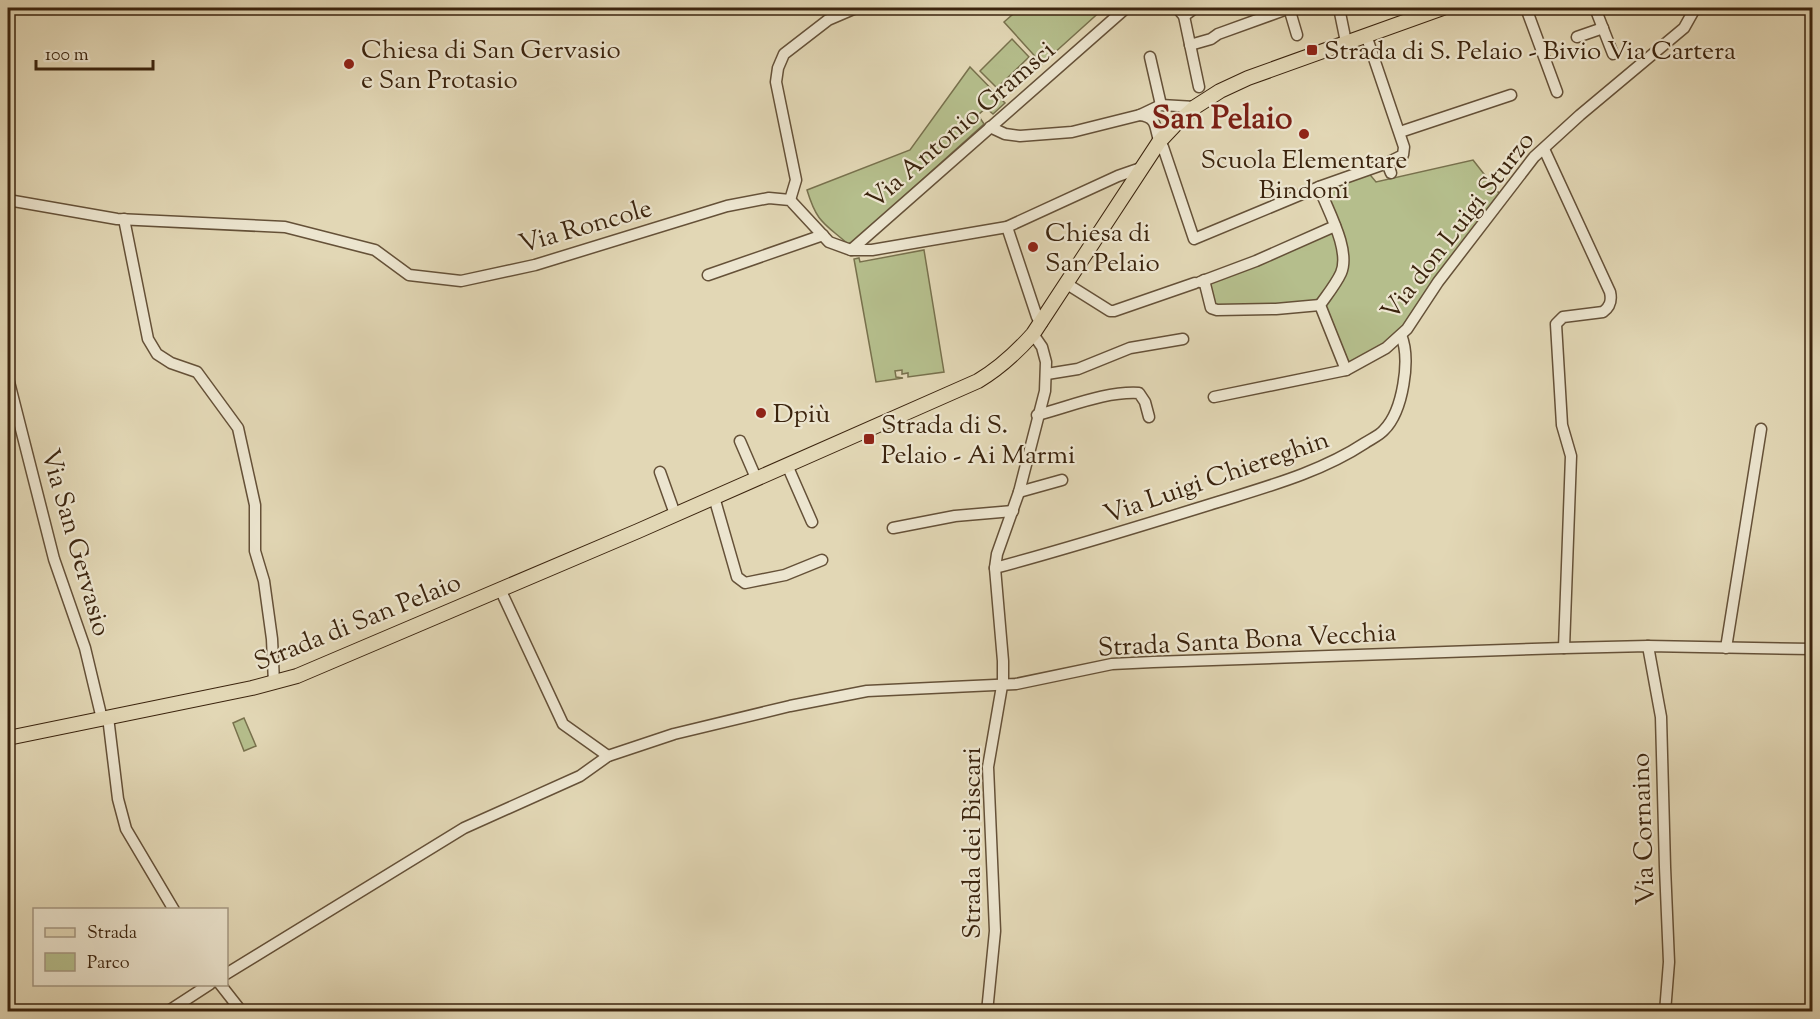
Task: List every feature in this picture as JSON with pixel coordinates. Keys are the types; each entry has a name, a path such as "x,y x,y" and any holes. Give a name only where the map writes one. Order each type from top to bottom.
{"main road":[{"name":"Strada di San Pelaio","path":"8,738 274,683 343,658 978,381 1014,356 1037,328 1159,142 1195,107 1232,84 1443,8"}],"street":[{"path":"856,8 828,20 784,54 778,68 776,82 796,180 790,200 829,242 850,250 872,250 1007,227 1118,176 1141,168"},
{"name":"Via Antonio Gramsci","path":"850,250 1126,8"},
{"path":"1195,8 1180,12 1199,87"},
{"path":"1190,45 1290,8 1298,35"},
{"path":"1339,8 1346,42"},
{"path":"1526,8 1557,92"},
{"path":"1595,8 1613,54"},
{"name":"Via don Luigi Sturzo","path":"1214,397 1346,370 1386,348 1401,335 1494,207 1534,157 1684,28 1692,8"},
{"path":"1804,8 1812,10"},
{"path":"1577,37 1603,28"},
{"path":"1151,118 1156,125 1159,142 1163,147 1194,239 1319,187 1389,168 1403,155 1404,147 1366,35"},
{"path":"1150,57 1161,105"},
{"path":"1400,132 1511,94"},
{"path":"990,127 1005,134 1020,136 1062,133 1140,114 1161,105 1195,107"},
{"path":"1140,114 1161,123 1176,124"},
{"path":"1544,148 1580,224 1611,299 1607,309 1603,312 1563,317 1556,324 1562,425 1571,456 1564,648"},
{"path":"1118,176 1130,184"},
{"path":"1319,187 1335,226 1344,260 1341,272 1320,305"},
{"name":"Via Roncole","path":"8,200 124,219 285,227 375,250 409,275 461,281 535,265 727,206 769,198 790,200"},
{"path":"124,219 148,339 157,354 171,363 197,372 238,428 255,505 255,551 264,581 272,639 274,683"},
{"path":"1066,284 1114,312 1256,261 1335,226"},
{"path":"995,568 997,554 1019,492 1037,415 1045,392 1047,374 1034,307 1007,227"},
{"path":"708,275 823,235"},
{"path":"1200,282 1211,308 1217,310 1276,309 1320,305"},
{"path":"1320,305 1346,370"},
{"name":"Via Luigi Chiereghin","path":"995,568 1080,546 1295,478 1348,454 1384,430 1397,408 1404,380 1406,347 1401,335"},
{"path":"1047,374 1078,369 1130,348 1183,339"},
{"name":"Via San Gervasio","path":"8,378 54,559 85,648 105,718 118,800 126,829 173,908"},
{"path":"1037,415 1105,397 1139,393 1145,402 1149,417"},
{"path":"1726,648 1761,429"},
{"path":"740,441 756,478"},
{"path":"788,465 812,522"},
{"path":"660,472 675,514"},
{"path":"1019,492 1062,480"},
{"path":"714,497 737,578 745,583 784,575 822,560"},
{"path":"893,528 956,516 1013,511"},
{"name":"Strada dei Biscari","path":"987,1011 996,931 988,768 1003,686 1004,661 995,568"},
{"path":"500,589 563,724 608,756"},
{"name":"Strada Santa Bona Vecchia","path":"228,974 464,828 580,776 608,756 675,734 790,706 867,691 1003,686 1122,664 1648,646 1812,649"},
{"name":"Via Cornaino","path":"1648,646 1661,717 1669,962 1665,1011"},
{"path":"167,1011 207,986"},
{"path":"222,986 242,1011"}],"green space":[{"path":"1020,8 1104,8 1042,64 1004,22"},
{"path":"1012,39 1029,57 997,88 980,71"},
{"path":"970,67 1005,103 993,114 986,108 978,115 984,124 853,242 848,244 818,216 807,190 910,150"},
{"path":"1473,160 1502,197 1407,329 1346,370 1320,305 1217,310 1204,280 1333,226 1319,187 1367,171 1376,182"},
{"path":"924,250 944,372 908,377 908,373 902,374 902,370 895,371 896,377 903,378 876,382 854,259 859,258 860,262"},
{"path":"244,718 256,746 244,751 233,723"}],"place":[{"name":"Strada di S. Pelaio - Bivio Via Cartera","path":"1312,50"},
{"name":"Chiesa di San Gervasio e San Protasio","path":"349,64"},
{"name":"Scuola Elementare Bindoni","path":"1304,134"},
{"name":"Chiesa di San Pelaio","path":"1033,247"},
{"name":"Dpiù","path":"761,413"},
{"name":"Strada di S. Pelaio - Ai Marmi","path":"869,439"}],"district":[{"name":"San Pelaio","path":"1222,117"}]}
